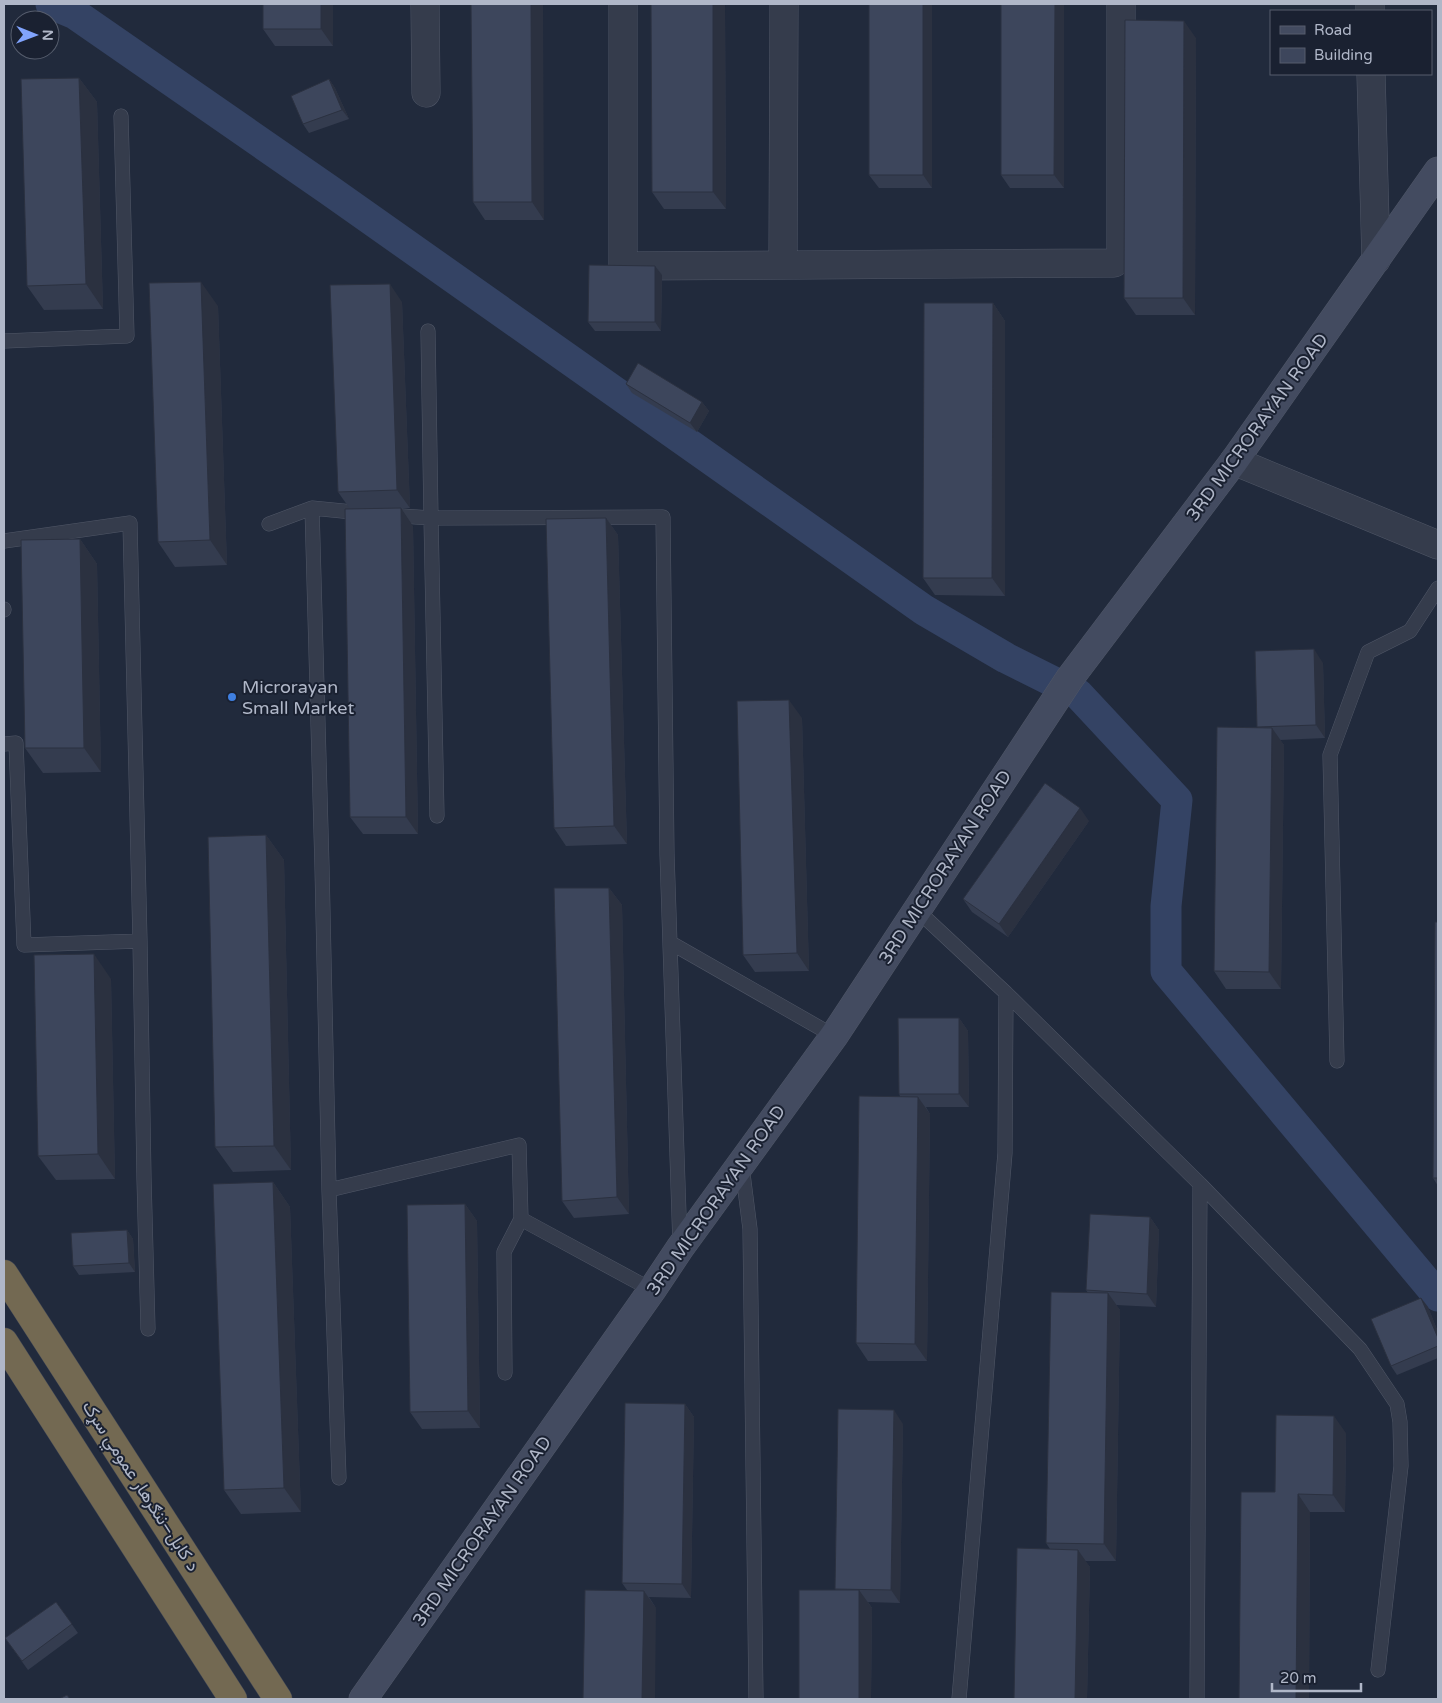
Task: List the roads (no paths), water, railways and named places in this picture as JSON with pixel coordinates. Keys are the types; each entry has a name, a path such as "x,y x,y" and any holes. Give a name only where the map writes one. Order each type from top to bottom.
{"highway":[{"name":"د کابل–ننګرهار عمومي سړک","path":"4,1274 278,1699"},
{"name":"د کابل–ننګرهار عمومي سړک","path":"4,1342 233,1699"}],"street":[{"path":"425,4 426,93"},
{"path":"623,4 623,266 1114,263 1122,253 1121,4"},
{"path":"783,264 784,4"},
{"path":"1371,75 1376,260"},
{"name":"3RD MICRORAYAN ROAD","path":"363,1699 680,1248 834,1036 1064,687 1234,461 1438,171"},
{"path":"1234,461 1438,545"}],"lane":[{"path":"4,341 127,336 121,116"},
{"path":"428,330 437,816"},
{"path":"312,508 329,1190 339,1478"},
{"path":"269,524 312,508 430,518 663,517 667,854 680,1248"},
{"path":"4,541 130,523 148,1329"},
{"path":"1337,1061 1330,754 1368,652 1410,631 1438,588"},
{"path":"4,744 16,743 24,945 140,941"},
{"path":"917,910 1006,993 1200,1184 1360,1349 1397,1404 1400,1422 1401,1466 1378,1670"},
{"path":"670,943 834,1036"},
{"path":"959,1699 1005,1154 1006,993"},
{"path":"329,1190 519,1145 521,1219 504,1252 505,1373"},
{"path":"741,1163 750,1230 756,1699"},
{"path":"1197,1699 1200,1184"},
{"path":"521,1219 652,1290"}],"waterway":[{"path":"51,4 75,14 329,190 924,610 1006,658 1078,694 1177,800 1166,906 1166,971 1438,1296"}],"place":[{"name":"Microrayan Small Market","path":"232,697"}]}
